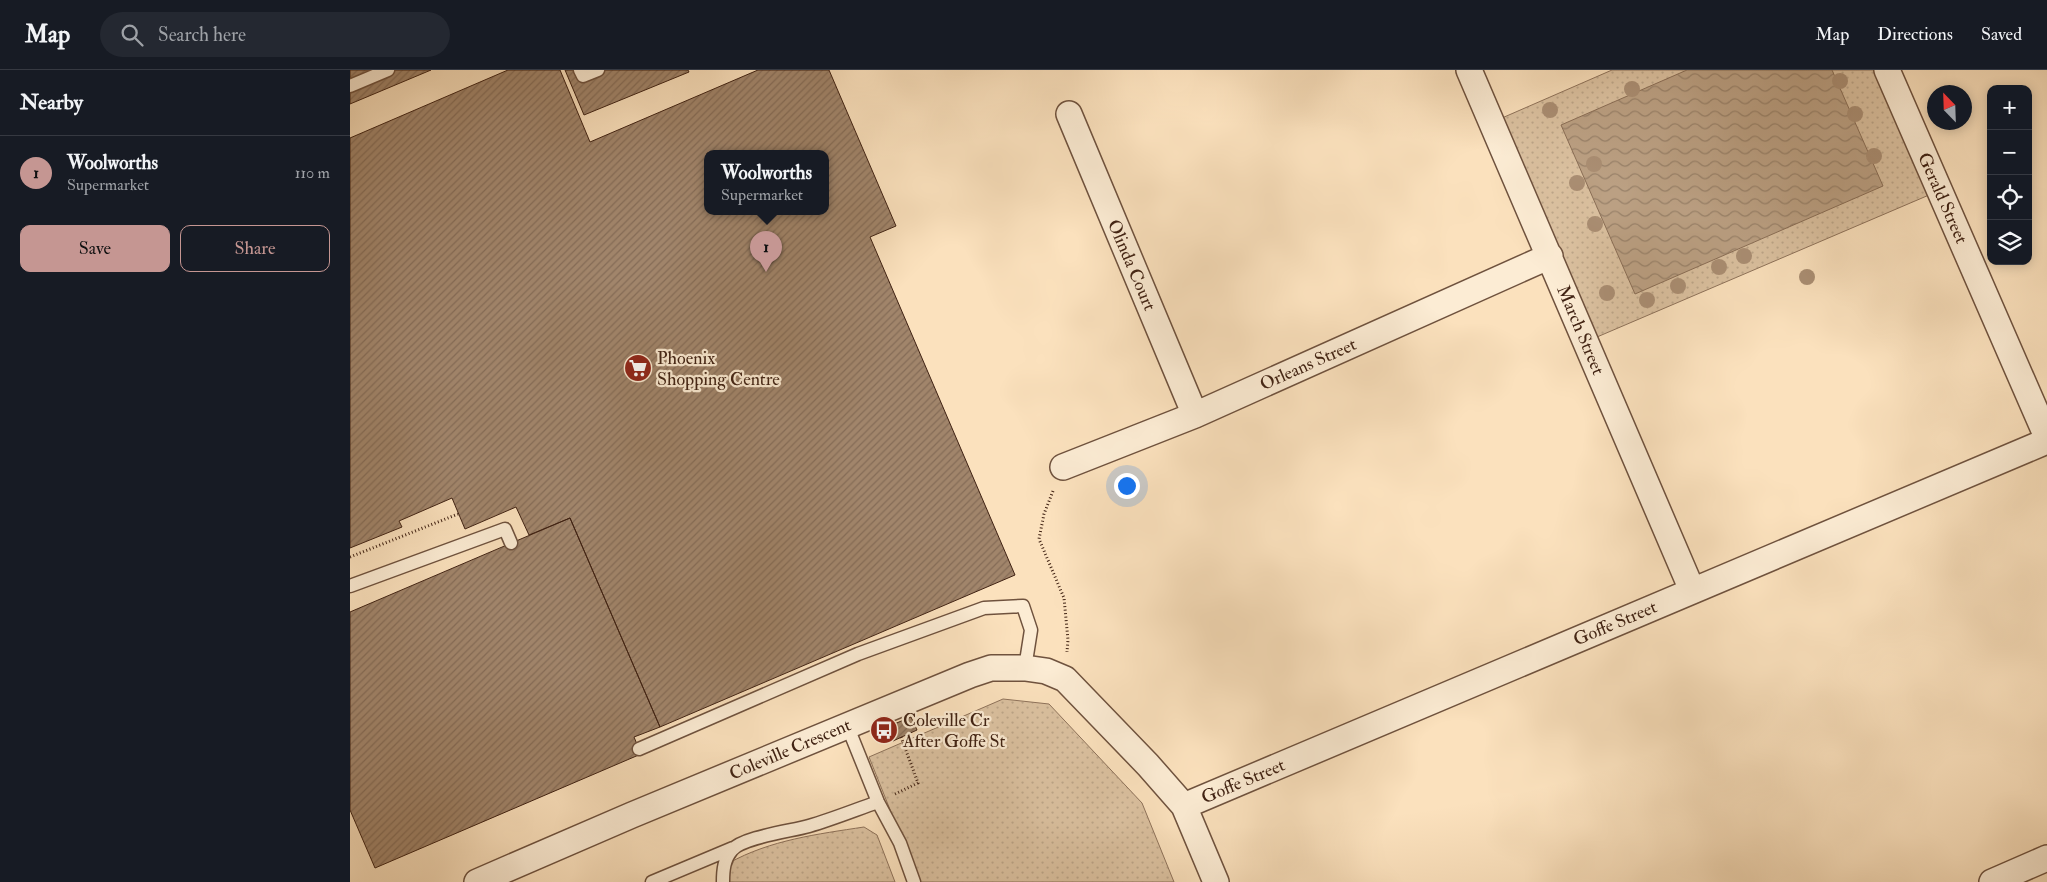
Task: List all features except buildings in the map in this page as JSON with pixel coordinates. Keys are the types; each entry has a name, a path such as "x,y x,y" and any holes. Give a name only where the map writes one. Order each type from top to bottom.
{"street":[{"name":"March Street","path":"1469,70 1692,590"},
{"name":"Gerald Street","path":"1887,70 2047,437"},
{"name":"Olinda Court","path":"1068,114 1195,415"},
{"name":"Orleans Street","path":"1063,467 1195,415 1550,256"},
{"name":"Goffe Street","path":"1184,806 2047,441"},
{"name":"Coleville Crescent","path":"477,882 612,823 970,675 992,668 1026,668 1046,671 1065,679 1148,764 1184,806 1216,882"},
{"path":"1992,882 2047,858"}],"lane":[{"path":"350,86 386,70"},
{"path":"580,70 583,76 598,70"},
{"path":"350,586 505,529 511,543"},
{"path":"639,749 858,654 984,608 1023,606 1031,630 1026,668"},
{"path":"847,725 878,802 900,843 914,882"},
{"path":"652,882 746,842 810,826 878,802"},
{"path":"724,882 726,860 733,848"}],"path":[{"path":"1063,467 1044,514 1039,539 1064,598 1068,640 1065,679"},
{"path":"350,557 458,514"},
{"path":"878,802 918,783 901,737"}],"shaded area":[{"path":"1612,70 1876,70 1929,195 1597,337 1502,118"},
{"path":"1003,699 1049,704 1142,803 1174,882 919,882 869,757"},
{"path":"864,827 877,835 895,882 728,882 729,863 745,855 795,839"}],"water":[{"path":"1687,70 1832,70 1883,186 1635,294 1561,125"}],"place":[{"name":"Woolworths","path":"766,272"},
{"name":"Phoenix Shopping Centre","path":"638,368"},
{"name":"Coleville Cr After Goffe St","path":"884,730"}]}
